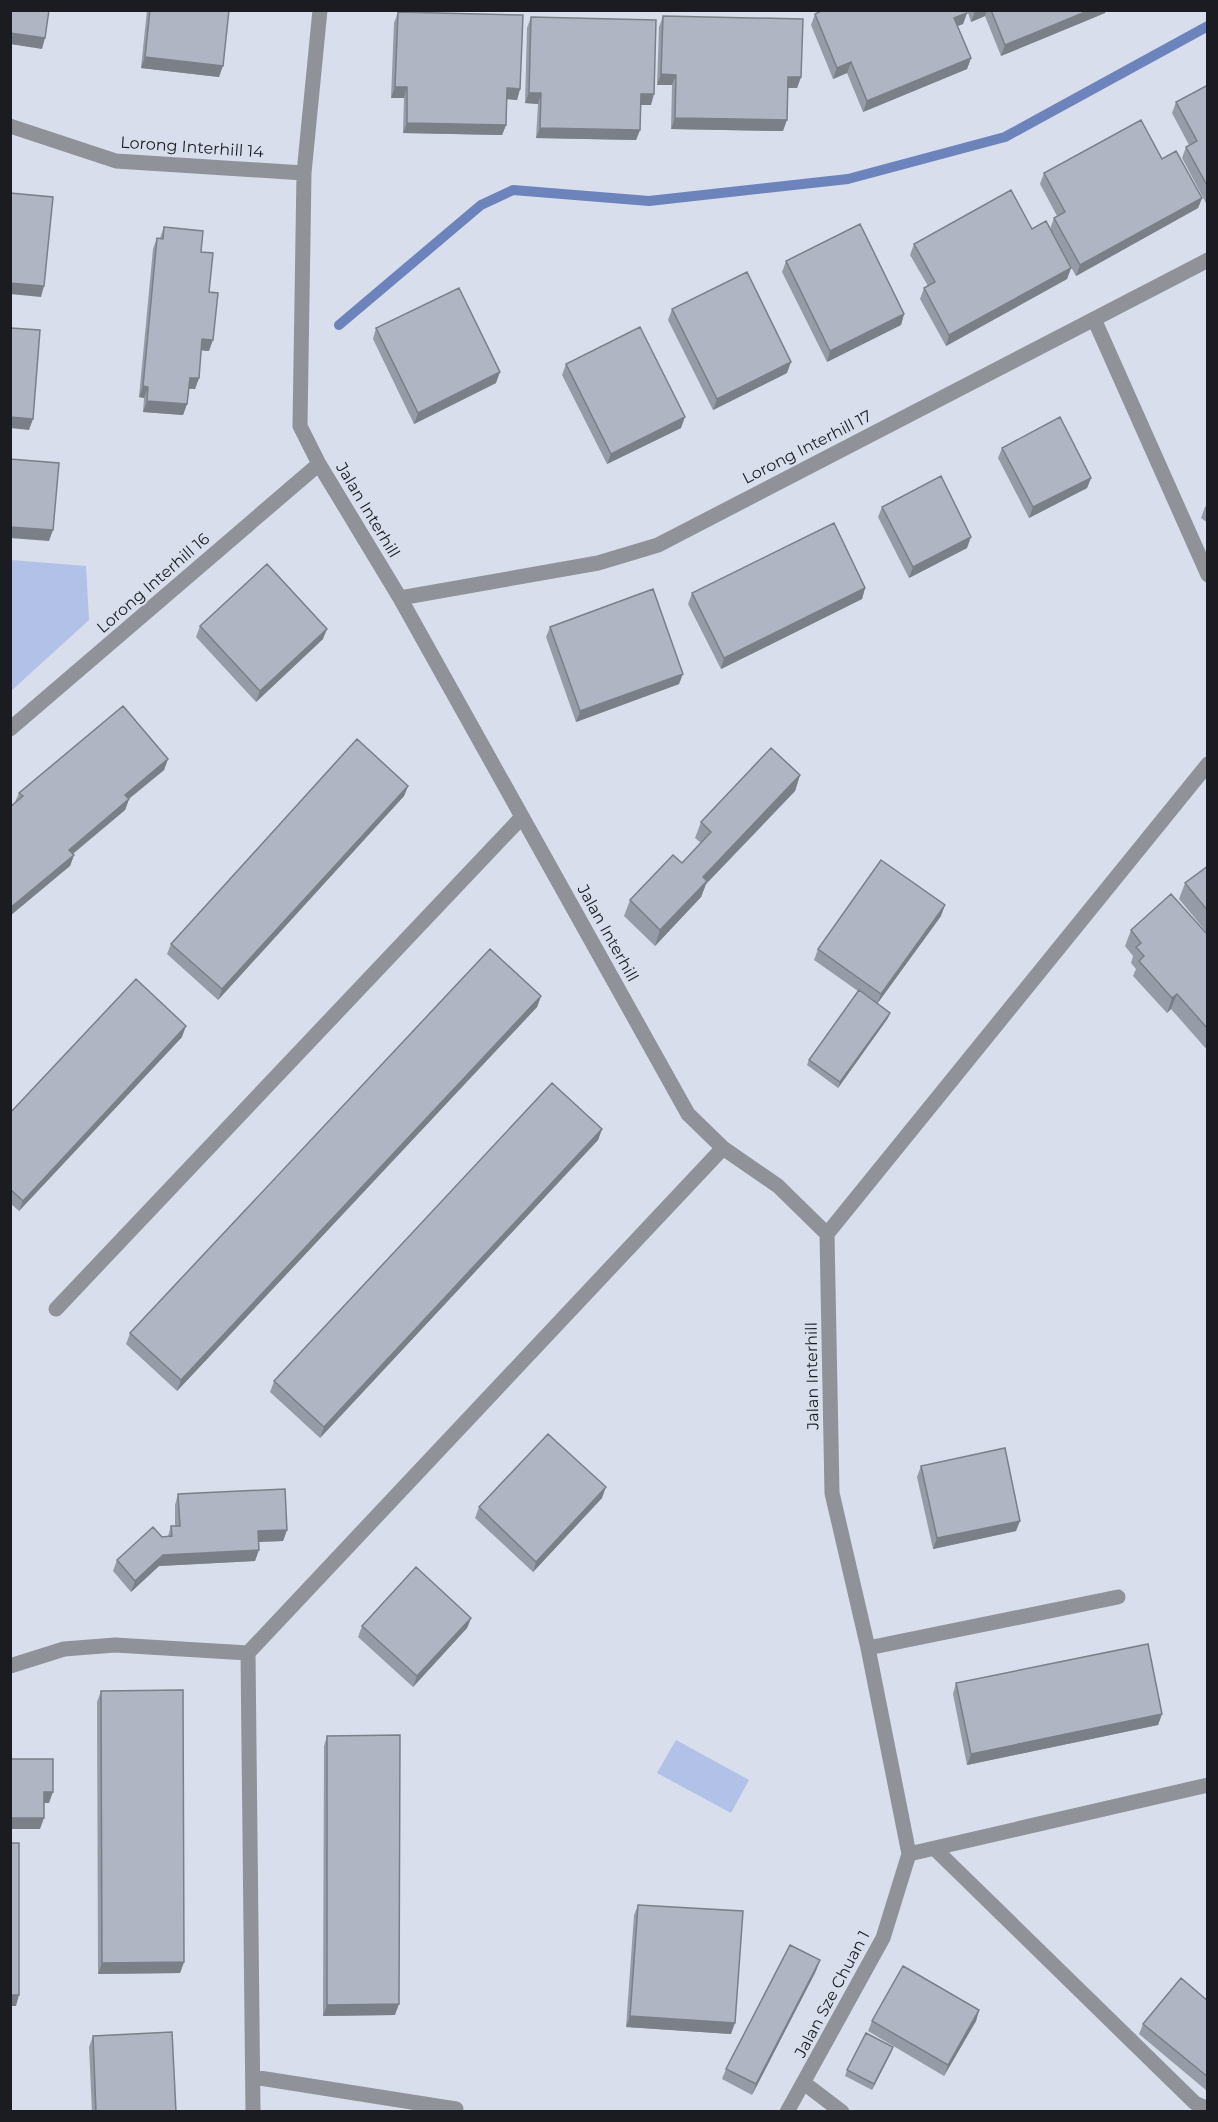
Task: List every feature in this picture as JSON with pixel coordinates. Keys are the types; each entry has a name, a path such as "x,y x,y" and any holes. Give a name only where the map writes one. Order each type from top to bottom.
{"street":[{"name":"Jalan Interhill","path":"320,10 304,173 300,426 319,464 400,598 688,1114 723,1148 778,1186 827,1234 832,1493 868,1648 909,1854"},
{"name":"Lorong Interhill 14","path":"10,126 116,161 304,173"},
{"name":"Lorong Interhill 17","path":"400,598 598,563 658,545 1208,260"},
{"path":"1094,320 1208,574"},
{"name":"Lorong Interhill 16","path":"10,729 319,464"},
{"path":"827,1234 1208,764"},
{"path":"56,1309 522,817"},
{"path":"253,2112 248,1653 723,1148"},
{"path":"868,1648 1118,1597"},
{"path":"10,1666 64,1649 114,1645 248,1653"},
{"path":"909,1854 1208,1785"},
{"path":"934,1849 1186,2095 1208,2109"},
{"name":"Jalan Sze Chuan 1","path":"787,2112 883,1938 909,1854"},
{"path":"253,2077 456,2109"},
{"path":"804,2083 842,2112"}],"shaded area":[{"path":"11,560 86,566 89,620 11,691"},
{"path":"676,1740 749,1780 731,1813 657,1773"}],"building":[{"path":"10,10 49,10 45,38 10,33"},
{"path":"150,10 229,10 223,66 145,57"},
{"path":"823,10 966,10 967,13 954,18 971,58 867,101 851,62 837,68 815,14"},
{"path":"991,10 1090,10 1005,45"},
{"path":"398,12 523,15 520,89 507,88 506,125 407,123 407,87 395,87"},
{"path":"663,16 803,19 801,77 788,77 787,120 675,118 676,75 661,74"},
{"path":"531,17 656,20 654,94 641,94 640,130 540,128 541,93 529,93"},
{"path":"1208,85 1208,187 1186,147 1197,141 1176,102"},
{"path":"1141,120 1162,159 1176,151 1202,198 1080,265 1054,218 1065,212 1044,173"},
{"path":"1011,190 1032,229 1046,221 1071,268 949,335 924,288 935,282 914,244"},
{"path":"10,193 53,197 44,286 10,283"},
{"path":"860,224 904,314 830,351 786,261"},
{"path":"164,227 203,231 201,252 213,253 209,292 218,293 213,340 202,339 199,378 190,378 187,404 147,401 148,387 143,386 157,238 163,239"},
{"path":"747,272 791,362 717,399 672,309"},
{"path":"459,288 500,372 418,413 376,328"},
{"path":"640,327 685,417 611,454 566,364"},
{"path":"10,328 40,330 33,419 10,417"},
{"path":"1060,417 1091,478 1033,507 1002,448"},
{"path":"10,459 59,463 53,530 10,527"},
{"path":"941,476 971,537 913,567 882,507"},
{"path":"834,523 865,588 724,658 692,593"},
{"path":"267,564 327,629 260,691 200,626"},
{"path":"653,589 683,674 580,711 550,627"},
{"path":"123,706 168,759 125,795 129,799 69,850 74,855 10,908 10,807 23,796 19,793"},
{"path":"357,739 408,786 222,989 171,944"},
{"path":"771,748 800,775 703,877 707,881 660,930 630,900 673,855 682,863 711,832 701,822"},
{"path":"881,860 945,905 881,994 818,949"},
{"path":"1208,866 1208,911 1185,883"},
{"path":"1171,894 1208,935 1208,1029 1177,994 1172,998 1139,961 1144,956 1136,947 1141,943 1131,930"},
{"path":"490,949 541,996 181,1380 130,1333"},
{"path":"136,979 186,1026 23,1201 10,1189 10,1113"},
{"path":"859,990 890,1013 840,1082 809,1060"},
{"path":"552,1083 602,1129 324,1427 274,1381"},
{"path":"548,1434 606,1487 536,1562 479,1507"},
{"path":"1005,1448 1020,1521 937,1538 921,1466"},
{"path":"285,1489 287,1530 258,1531 259,1550 163,1555 135,1581 117,1560 153,1527 162,1537 172,1536 171,1526 180,1526 178,1494"},
{"path":"416,1567 471,1618 417,1676 362,1626"},
{"path":"1148,1644 1162,1714 971,1754 956,1683"},
{"path":"183,1690 184,1962 102,1963 101,1691"},
{"path":"400,1735 399,2004 327,2005 327,1736"},
{"path":"10,1759 53,1759 53,1792 44,1792 44,1818 10,1818"},
{"path":"10,1843 19,1843 19,1995 10,1995"},
{"path":"638,1905 743,1911 735,2023 630,2016"},
{"path":"790,1945 820,1960 756,2084 726,2069"},
{"path":"903,1966 979,2010 948,2065 872,2021"},
{"path":"1181,1978 1208,2001 1208,2077 1143,2024"},
{"path":"172,2032 176,2112 96,2112 93,2036"},
{"path":"866,2033 893,2047 874,2084 847,2070"}],"waterway":[{"path":"339,325 481,205 513,190 649,201 848,179 1005,137 1208,26"}]}
